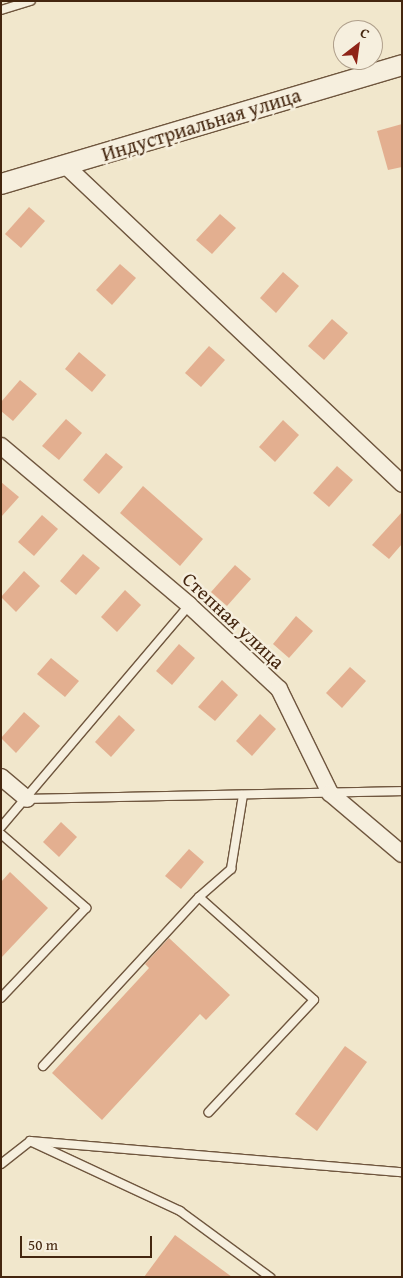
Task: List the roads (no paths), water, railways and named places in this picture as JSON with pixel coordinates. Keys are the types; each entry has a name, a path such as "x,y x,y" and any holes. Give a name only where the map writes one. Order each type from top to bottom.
{"street":[{"name":"Индустриальная улица","path":"1,184 402,64"},
{"path":"65,165 402,484"},
{"name":"Степная улица","path":"1,446 189,605 279,689 330,793 402,854"},
{"path":"1,777 27,799"}],"lane":[{"path":"1,10 31,1"},
{"path":"1,827 27,799 189,605"},
{"path":"27,799 402,792"},
{"path":"43,1066 199,897 231,869 243,795"},
{"path":"1,834 86,908 1,998"},
{"path":"199,897 314,1000 209,1112"},
{"path":"30,1141 180,1211 270,1277"},
{"path":"1,1164 30,1141 402,1172"}]}
